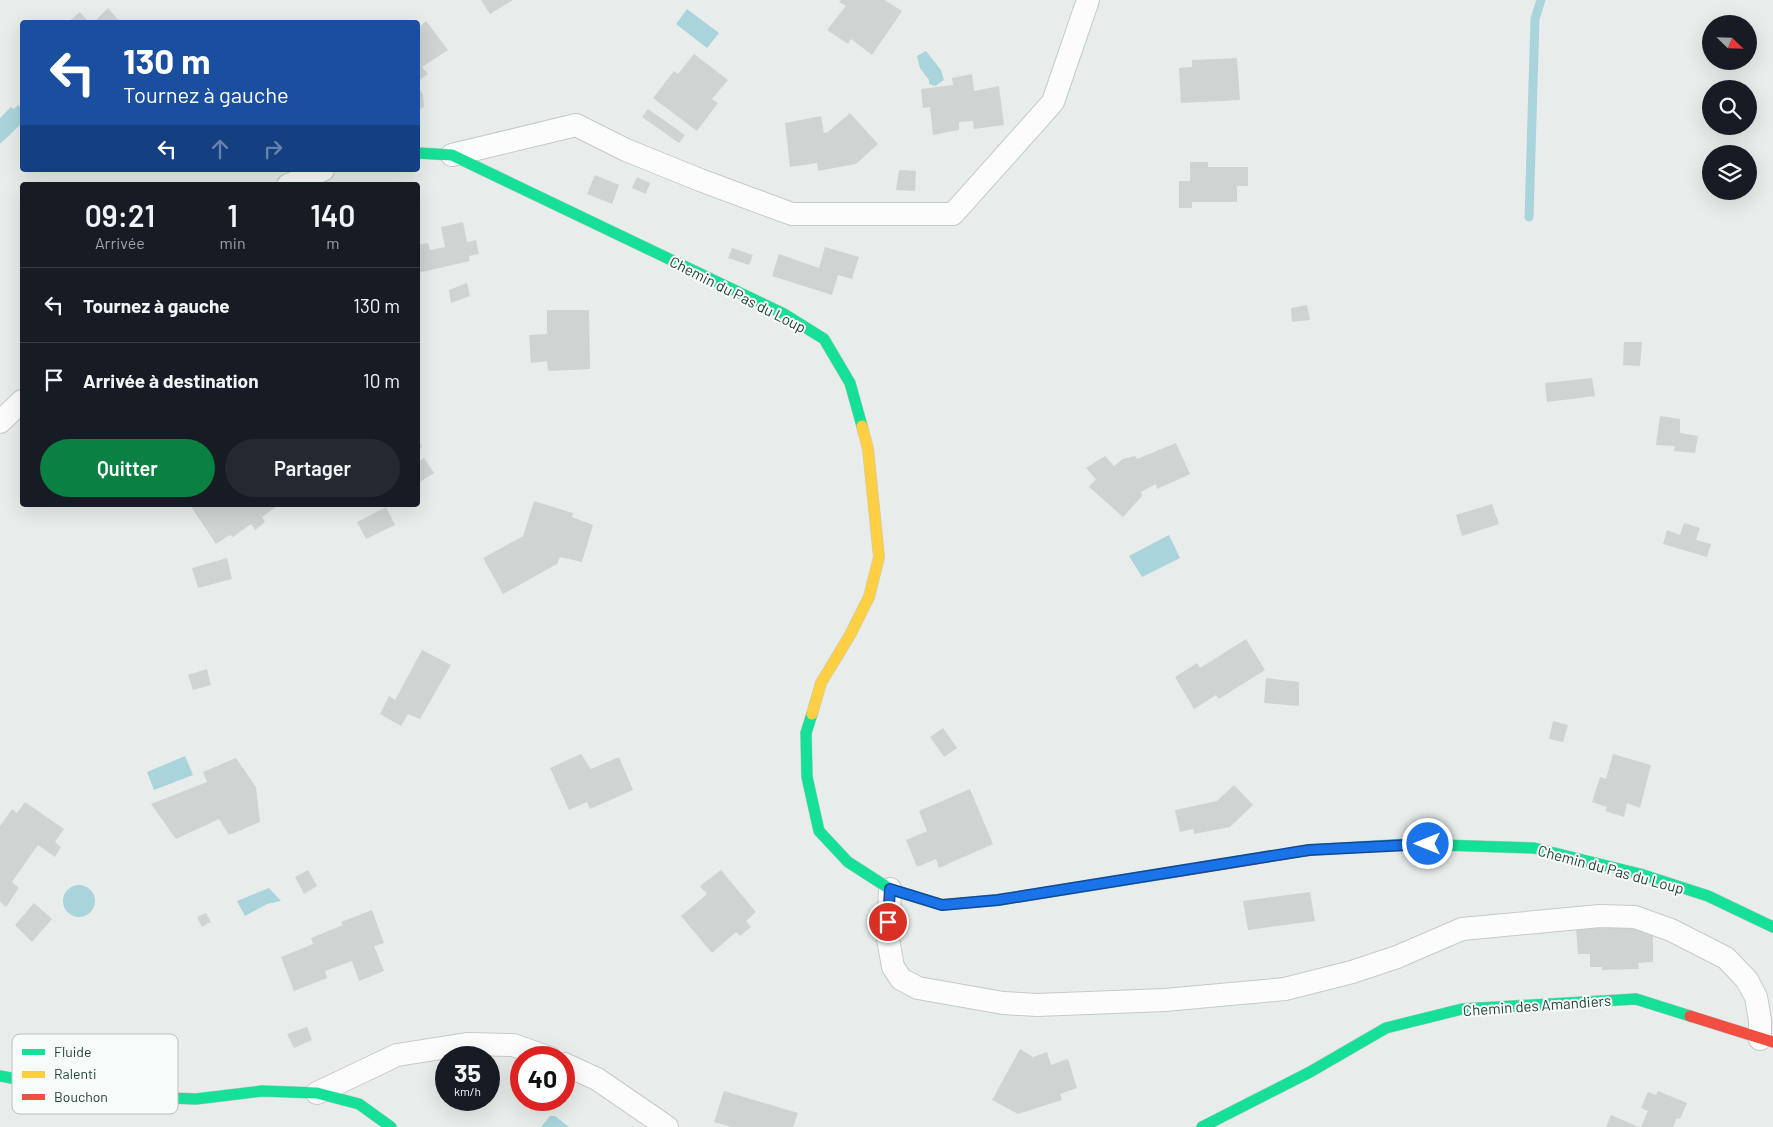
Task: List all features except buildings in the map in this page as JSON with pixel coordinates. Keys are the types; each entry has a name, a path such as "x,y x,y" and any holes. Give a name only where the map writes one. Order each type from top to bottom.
{"street":[{"path":"452,155 576,125 626,150 691,177 792,214 953,214 1053,102 1088,0"},
{"name":"Chemin du Pas du Loup","path":"420,153 452,155 784,314 824,339 850,383 868,449 879,557 869,597 850,635 822,683 806,732 807,777 819,831 848,862 890,889 942,905 998,900 1309,850 1410,844 1534,848 1640,874 1700,894 1773,927"},
{"path":"295,182 318,172"},
{"path":"0,422 20,402"},
{"path":"890,889 888,939 893,968 901,980 918,988 956,995 1002,1003 1037,1005 1166,1000 1285,989 1352,972 1398,957 1462,929 1600,916 1636,917 1672,930 1726,958 1747,980 1756,997 1766,1040"},
{"name":"Chemin des Amandiers","path":"1202,1127 1310,1072 1386,1028 1462,1008 1636,999 1766,1040"},
{"path":"317,1093 397,1055 476,1045 514,1046"},
{"path":"575,1069 597,1079 667,1127"},
{"path":"178,1098 196,1099 262,1091 317,1093 359,1104 391,1127"}],"water":[{"path":"687,9 719,33 707,48 676,24"},
{"path":"926,51 941,70 944,80 935,86 929,84 929,80 920,68 917,56"},
{"path":"18,105 20,108 20,125 0,144 0,118 11,107 14,109"},
{"path":"1169,535 1180,558 1142,577 1129,556"},
{"path":"185,756 193,775 154,790 147,772"},
{"path":"79,885 90,890 95,901 90,912 79,917 68,912 63,901 68,890"},
{"path":"269,888 281,901 267,904 245,916 237,901"},
{"path":"550,1116 555,1116 569,1127 541,1127"}],"waterway":[{"path":"1529,217 1535,19 1541,0"}],"traffic: fast":[{"path":"420,153 452,155 784,314 824,339 850,383 862,426"},
{"path":"812,714 806,733 807,777 819,831 848,862 890,889 942,905 998,900 1175,872"},
{"path":"1310,850 1410,844 1534,848 1640,874 1708,896 1773,927"},
{"path":"1202,1127 1310,1072 1386,1028 1462,1009 1636,999 1690,1016"},
{"path":"0,1076 12,1078"},
{"path":"178,1098 196,1099 262,1091 317,1093 359,1104 391,1127"}],"traffic: slow":[{"path":"812,714 821,683 850,635 869,597 879,557 868,449 862,426"}],"traffic: jam":[{"path":"1175,872 1310,850"},
{"path":"1690,1016 1773,1042"}],"route":[{"path":"888,922 890,889 942,905 998,900 1309,850 1428,844"}]}
